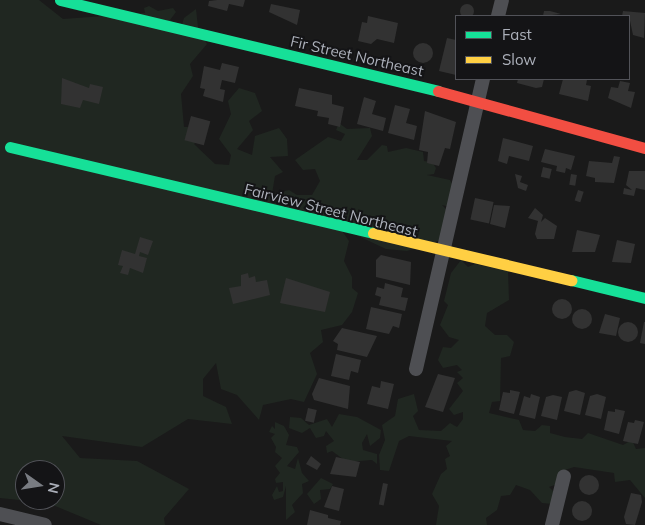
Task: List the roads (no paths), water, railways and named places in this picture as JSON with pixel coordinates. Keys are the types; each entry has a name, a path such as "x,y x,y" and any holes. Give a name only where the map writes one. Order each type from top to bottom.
{"street":[{"name":"Fir Street Northeast","path":"60,0 478,101 645,148"},
{"path":"498,15 502,0"},
{"path":"416,369 441,251 483,80"},
{"name":"Fairview Street Northeast","path":"10,148 645,298"},
{"path":"552,525 564,476"},
{"path":"0,514 45,525"}]}
